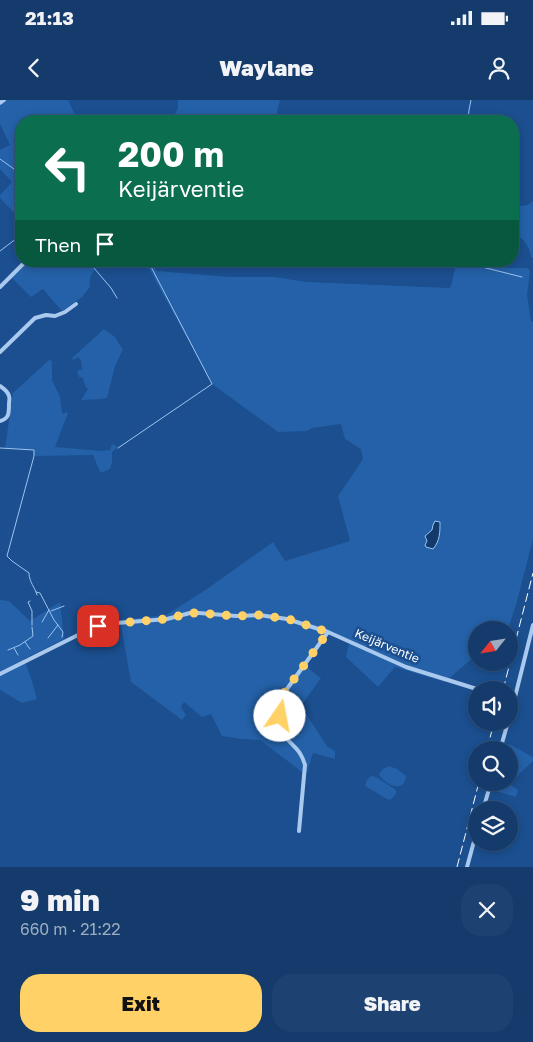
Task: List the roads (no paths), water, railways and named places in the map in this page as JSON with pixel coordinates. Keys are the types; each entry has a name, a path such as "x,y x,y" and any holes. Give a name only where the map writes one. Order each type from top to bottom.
{"street":[{"path":"0,103 4,100"},
{"path":"0,287 20,267"},
{"path":"0,352 36,318 46,315 55,316 76,304"},
{"path":"0,386 9,396 8,416 5,420 0,421"},
{"name":"Keijärventie","path":"0,674 98,626 167,619 190,613 199,613 236,616 259,615 288,619 328,632 406,667 468,686"},
{"path":"517,681 533,624"},
{"path":"300,830 305,765 299,751 286,737 280,716 279,700 328,632"},
{"path":"467,867 471,851"}],"waterway":[{"path":"469,115 471,100"},
{"path":"0,159 15,170"},
{"path":"0,251 15,240"},
{"path":"93,267 117,298"},
{"path":"118,448 212,384 151,267"},
{"path":"482,267 522,277"},
{"path":"0,448 34,450 7,556 29,573 37,595"},
{"path":"36,592 40,593 54,620 63,632 62,637"},
{"path":"30,601 28,602 32,611 32,625"},
{"path":"51,611 64,606"},
{"path":"42,622 49,610"},
{"path":"48,638 58,625"},
{"path":"8,650 20,645 33,636 32,627"},
{"path":"25,642 30,649"},
{"path":"14,648 18,655"}],"railway":[{"path":"505,681 533,573"},
{"path":"489,741 492,731"},
{"path":"457,867 477,791"}]}
